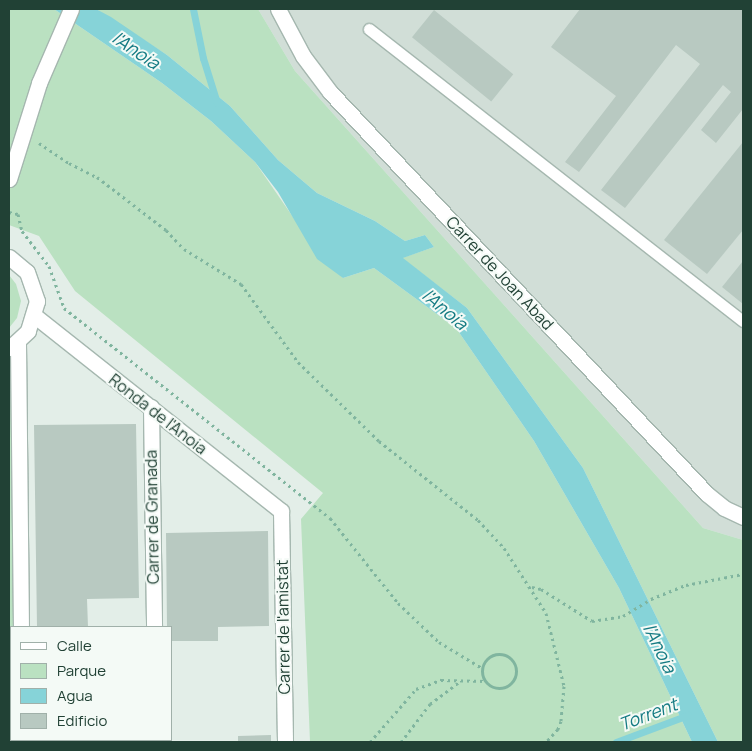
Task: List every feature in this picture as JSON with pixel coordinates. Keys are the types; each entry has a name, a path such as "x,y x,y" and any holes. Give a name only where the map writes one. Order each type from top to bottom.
{"street":[{"path":"9,179 39,83 71,9"},
{"name":"Carrer de Joan Abad","path":"278,9 303,56 330,92 707,494 724,508 743,517"},
{"path":"9,257 27,272 34,286 35,316 13,346 21,626"},
{"name":"Ronda de l'Anoia","path":"35,316 281,511"},
{"name":"Carrer de Granada","path":"150,407 154,626"},
{"name":"Carrer de l'amistat","path":"281,511 285,742"}],"lane":[{"path":"369,29 743,321"}],"path":[{"path":"23,136 46,146 69,164 96,177 166,230 184,249 241,284 298,362 379,441 478,520 504,548 532,587 546,613 565,694 558,729 546,742"},
{"path":"9,212 18,214 22,230 49,266 64,308 330,518 398,603 439,642 482,668"},
{"path":"532,587 541,590 592,621 623,616 651,598 686,585 743,574"},
{"path":"370,742 416,689 432,682 486,682 493,687 507,685 514,678 515,669 512,660 499,654 486,660 482,668 486,682"},
{"path":"401,742 430,704 460,681"}],"shaded area":[{"path":"258,9 743,9 743,540 703,528 295,71"}],"green space":[{"path":"9,9 54,9 162,83 211,121 255,162 295,220 343,278 374,268 456,328 534,441 619,588 692,742 310,742 301,519 323,493 75,291 39,236 9,225"},
{"path":"96,9 258,9 295,71 703,528 743,540 743,742 718,742 583,468 467,308 402,258 434,247 425,235 405,241 375,221 317,193 278,160 230,106 167,55"},
{"path":"9,275 16,284 21,301 17,318 9,328"},
{"path":"9,367 12,367 14,626 10,626 10,741 15,742 9,742"}],"water":[{"name":"l'Anoia","path":"54,9 96,9 111,17 167,55 230,106 278,160 317,193 375,221 405,241 425,235 434,247 403,258 467,308 583,468 718,742 692,742 619,588 534,441 456,328 374,268 343,278 317,259 278,192 255,162 211,121 162,83"}],"building":[{"path":"580,9 743,9 743,109 716,143 701,130 731,92 723,85 625,208 601,190 700,64 676,45 579,172 565,162 616,96 551,47"},
{"path":"434,10 513,74 491,101 412,37"},
{"path":"743,142 743,230 707,274 664,240"},
{"path":"743,261 743,304 722,287"},
{"path":"136,424 139,598 87,599 88,626 37,626 34,425"},
{"path":"268,531 269,626 218,627 218,641 172,641 172,626 167,626 166,533"},
{"path":"271,735 271,742 238,742 238,736"},
{"path":"108,741 142,741 142,742"}],"waterway":[{"path":"193,9 203,58 217,103"},
{"name":"Torrent","path":"616,742 688,715"}]}
